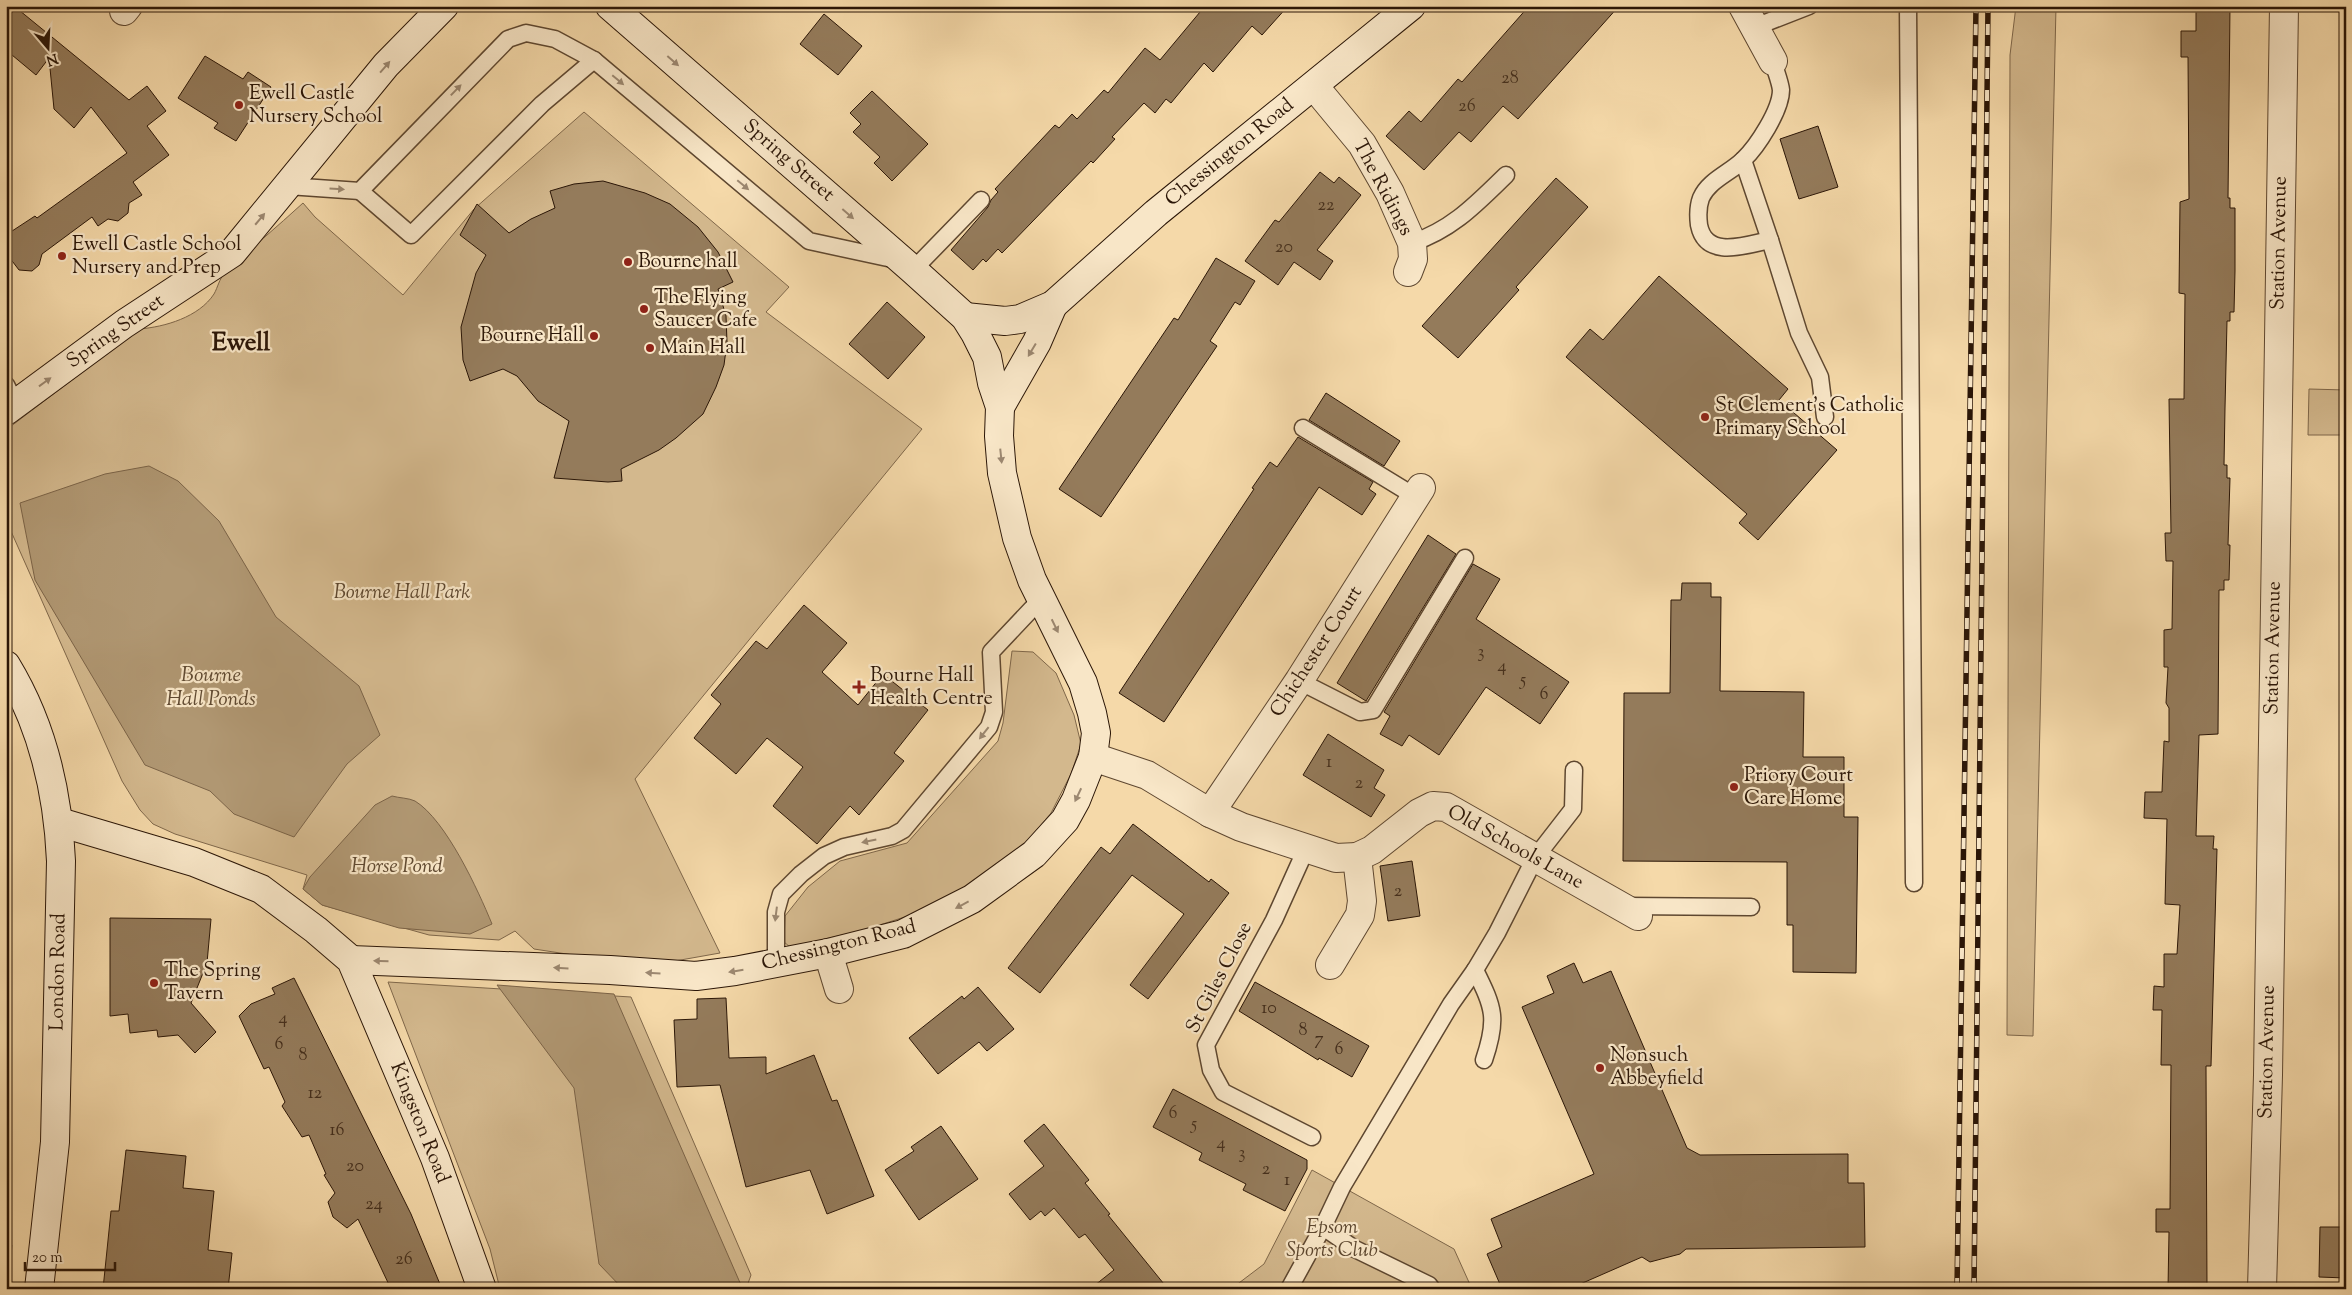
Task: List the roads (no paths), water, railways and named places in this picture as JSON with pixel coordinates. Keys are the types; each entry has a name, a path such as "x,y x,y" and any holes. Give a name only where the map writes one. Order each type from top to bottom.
{"main road":[{"name":"Spring Street","path":"9,400 232,253 386,65 444,6"},
{"name":"Spring Street","path":"610,6 909,266 964,317"},
{"name":"Chessington Road","path":"964,317 1005,321 1020,319 1052,306 1156,213 1411,6"},
{"name":"Station Avenue","path":"2262,1289 2269,1055 2284,6"},
{"path":"1749,16 1773,61"},
{"name":"The Ridings","path":"1314,86 1368,152 1390,193 1412,244 1413,258 1408,272"},
{"name":"Chessington Road","path":"1000,407 1037,342 1052,306"},
{"name":"Chessington Road","path":"351,960 600,970 696,976 828,953 903,934 972,899 1034,854 1065,820 1080,792 1093,757 1096,733 1083,683 1041,598 1020,546 1009,509 999,436 1000,407 982,344 964,317"},
{"name":"Chichester Court","path":"1210,813 1299,681 1418,492"},
{"name":"London Road","path":"6,665 22,691 52,778 60,822 61,861 55,1142 39,1289"},
{"path":"1093,757 1147,775 1210,813 1241,827 1336,858 1357,857 1362,901 1360,915 1330,966"},
{"name":"Old Schools Lane","path":"1357,857 1372,850 1419,812 1433,806 1446,807 1629,911"},
{"path":"60,822 194,862 261,889 316,930 351,960"},
{"path":"828,953 839,990"},
{"name":"Kingston Road","path":"351,960 435,1158 482,1289"}],"lane":[{"path":"1749,16 1809,6"},
{"path":"1908,6 1914,884"},
{"path":"360,191 508,39 526,33 555,39 594,60 809,240 909,266 981,200"},
{"path":"288,186 360,191 411,235 542,104 594,60"},
{"path":"1770,240 1733,249 1714,246 1701,235 1698,217 1701,198 1720,176 1743,160 1759,140 1773,115 1781,91 1773,61"},
{"path":"1743,160 1800,333 1820,377 1824,417"},
{"path":"1412,244 1432,237 1464,217 1506,175"},
{"path":"1303,428 1418,492"},
{"path":"1299,681 1360,712 1373,710 1465,558"},
{"path":"776,963 776,912 781,894 801,874 844,846 892,836 903,830 989,727 994,712 991,652 1041,598"},
{"path":"1289,1289 1324,1227 1342,1187 1451,1004 1475,970 1497,933 1535,858 1573,809 1574,770"},
{"name":"St Giles Close","path":"1306,849 1274,920 1206,1046 1212,1070 1223,1092 1312,1137"},
{"path":"1629,911 1751,907"},
{"path":"1475,970 1492,1007 1494,1022 1484,1060"},
{"path":"1324,1227 1355,1249 1432,1289"}],"water":[{"name":"Bourne Hall Ponds","path":"149,466 178,481 219,521 276,617 359,686 380,735 347,764 294,837 234,814 210,791 145,765 35,580 20,503 105,474"},
{"name":"Horse Pond","path":"392,796 415,801 427,810 438,823 470,875 492,924 470,934 399,928 322,905 303,889 310,877 375,805"},
{"path":"497,985 614,994 741,1285 739,1289 623,1289 599,1264 574,1088"}],"railway":[{"path":"1957,1289 1976,6"},
{"path":"1974,1289 1988,6"}],"place":[{"name":"Ewell Castle Nursery School","path":"239,105"},
{"name":"Ewell Castle School Nursery and Prep","path":"62,256"},
{"name":"Bourne hall","path":"628,262"},
{"name":"The Flying Saucer Cafe","path":"644,309"},
{"name":"Bourne Hall","path":"594,336"},
{"name":"Main Hall","path":"650,348"},
{"name":"St Clement's Catholic Primary School","path":"1705,417"},
{"name":"Bourne Hall Health Centre","path":"859,687"},
{"name":"Priory Court Care Home","path":"1734,787"},
{"name":"The Spring Tavern","path":"154,983"},
{"name":"Nonsuch Abbeyfield","path":"1600,1068"}],"district":[{"name":"Ewell","path":"241,344"}],"park label":[{"name":"Bourne Hall Park","path":"402,593"},
{"name":"Epsom Sports Club","path":"1332,1240"}]}
